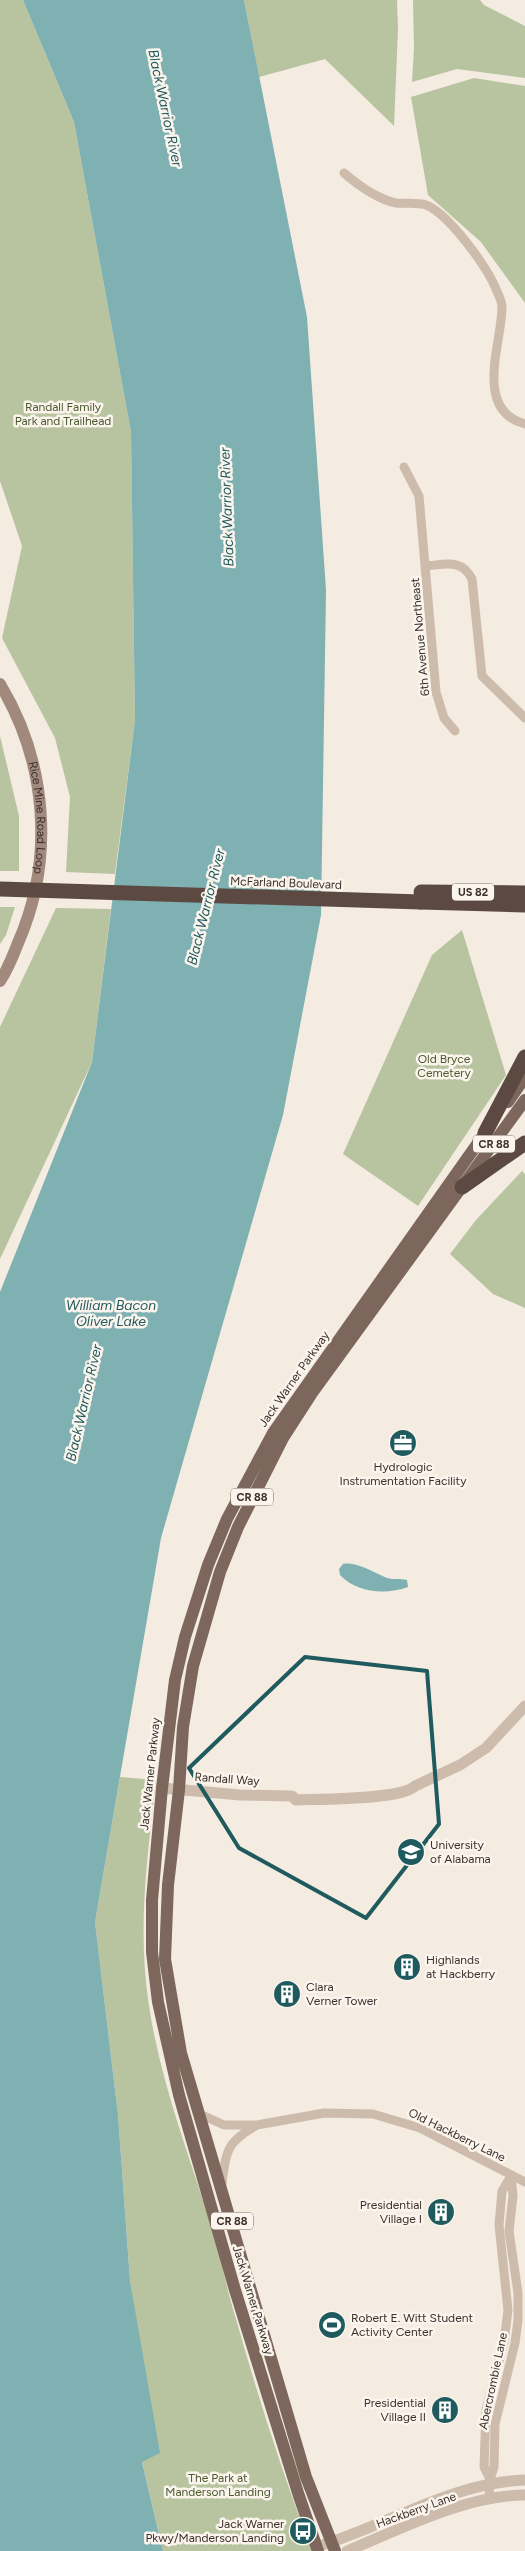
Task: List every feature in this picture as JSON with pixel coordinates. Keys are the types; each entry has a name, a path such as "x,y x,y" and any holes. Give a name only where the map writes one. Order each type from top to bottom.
{"highway":[{"name":"McFarland Boulevard","path":"0,878 421,897"},
{"name":"McFarland Boulevard","path":"0,889 421,897"},
{"name":"US 82","path":"421,897 525,893"},
{"name":"US 82","path":"421,897 521,907"},
{"path":"485,1133 525,1057"},
{"path":"462,1187 525,1143"}],"main road":[{"name":"Rice Mine Road Loop","path":"0,684 29,746 41,807 42,842 40,873 29,919 0,981"},
{"name":"Jack Warner Parkway","path":"317,2549 235,2290 167,2048 152,1952 152,1900 162,1788 175,1680 185,1637 208,1565 227,1519 274,1433 525,1077"},
{"name":"Jack Warner Parkway","path":"333,2547 306,2477 202,2115 182,2053 166,1959 168,1884 179,1790 183,1727 193,1666 220,1572 259,1480 312,1393 525,1100"}],"street":[{"path":"344,173 359,186 386,199 396,202 427,205 435,210 455,230 491,277 502,304 494,363 494,383 498,402 510,418 525,424"},
{"name":"6th Avenue Northeast","path":"404,467 420,496 436,692 444,718 455,731"},
{"name":"6th Avenue Northeast","path":"426,566 460,565 467,569 472,579 482,676 525,718"},
{"name":"Randall Way","path":"162,1788 292,1796 296,1792 367,1789 408,1784 415,1786 460,1765 478,1753 525,1706"},
{"path":"513,1719 525,1715"},
{"name":"Old Hackberry Lane","path":"202,2115 224,2125 257,2125 324,2113 373,2114 420,2128 525,2182"},
{"name":"Old Hackberry Lane","path":"222,2184 225,2156 229,2146 240,2134 257,2125"},
{"name":"Abercrombie Lane","path":"490,2482 484,2467 486,2410 502,2347 508,2310 506,2279 500,2248 499,2224 502,2191 512,2176"},
{"name":"Abercrombie Lane","path":"490,2482 494,2467 498,2409 515,2343 518,2304 510,2230 513,2196 512,2176"},
{"path":"500,2248 514,2263"},
{"path":"502,2347 515,2343"},
{"path":"317,2549 333,2547 424,2504 490,2482 525,2480"},
{"path":"489,2499 490,2482"},
{"name":"Hackberry Lane","path":"347,2551 442,2512 489,2499 525,2496"}],"highlighted area":[{"path":"305,1657 427,1671 439,1824 366,1918 239,1848 189,1768"}],"green space":[{"name":"Randall Family Park and Trailhead","path":"0,0 23,0 74,122 131,432 135,720 115,874 66,872 70,797 55,738 2,638 22,546 0,481"},
{"path":"244,0 397,0 398,29 394,126 325,59 259,77"},
{"path":"413,0 480,0 484,5 525,26 525,78 457,69 412,82 414,48"},
{"path":"474,78 525,86 525,303 481,242 428,195 411,97"},
{"path":"0,736 19,816 19,871 0,871"},
{"path":"0,907 15,907 6,935 0,944"},
{"path":"56,908 111,909 92,1062 0,1259 0,1027"},
{"name":"Old Bryce Cemetery","path":"462,930 506,1075 418,1206 343,1154 432,955"},
{"path":"522,1171 525,1174 525,1308 493,1294 450,1254 476,1220"},
{"name":"The Park at Manderson Landing","path":"120,1777 156,1780 144,1899 145,1971 155,2038 172,2104 214,2234 253,2377 281,2465 312,2551 163,2551 142,2461 141,2353 130,2281 118,2115 95,1922"}],"water":[{"name":"William Bacon Oliver Lake","path":"23,0 244,0 307,317 326,590 321,915 283,1115 161,1538 95,1922 118,2115 130,2281 160,2453 142,2462 163,2551 0,2551 0,1292 92,1062 135,720 131,432 74,122"},
{"path":"343,1564 354,1564 387,1578 407,1580 408,1587 390,1591 363,1589 355,1586 340,1575 339,1569"}],"place":[{"name":"Hydrologic Instrumentation Facility","path":"403,1443"},
{"name":"University of Alabama","path":"411,1852"},
{"name":"Highlands at Hackberry","path":"407,1967"},
{"name":"Clara Verner Tower","path":"287,1994"},
{"name":"Presidential Village I","path":"441,2212"},
{"name":"Robert E. Witt Student Activity Center","path":"332,2325"},
{"name":"Presidential Village II","path":"445,2410"},
{"name":"Jack Warner Pkwy/Manderson Landing","path":"303,2531"}],"water label":[{"name":"Black Warrior River","path":"165,108"},
{"name":"Black Warrior River","path":"227,507"},
{"name":"Black Warrior River","path":"206,907"},
{"name":"Black Warrior River","path":"84,1403"}]}
